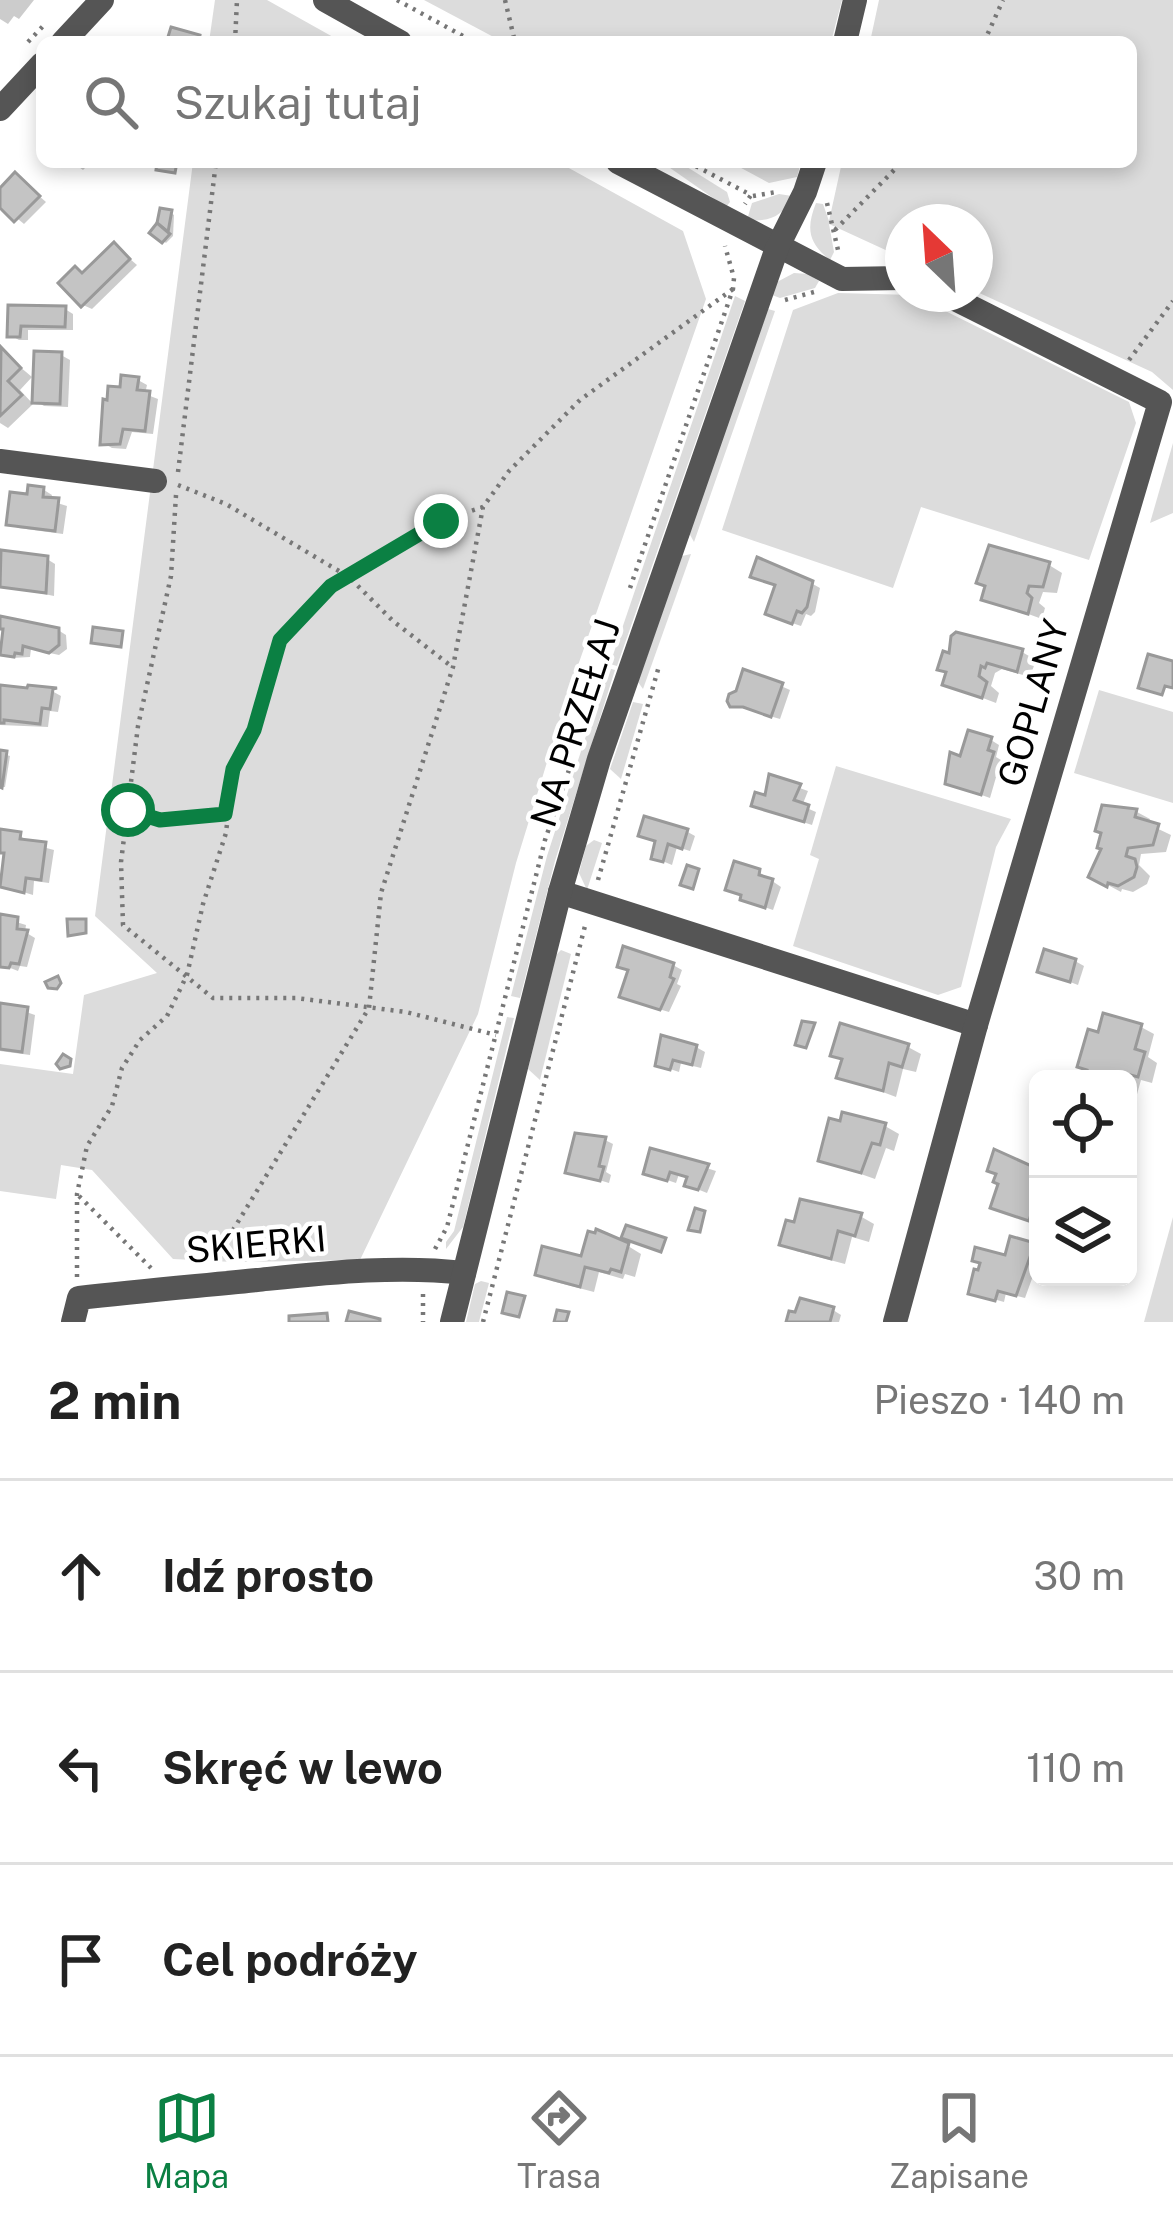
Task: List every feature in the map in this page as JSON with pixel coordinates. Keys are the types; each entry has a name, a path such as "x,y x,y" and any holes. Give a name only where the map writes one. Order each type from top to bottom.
{"street":[{"path":"68,36 102,0"},
{"path":"325,0 389,36"},
{"path":"846,36 855,0"},
{"path":"0,109 34,54"},
{"path":"629,168 842,279 885,278"},
{"name":"NA PRZEŁAJ","path":"452,1322 560,892 650,608 777,248 813,168"},
{"path":"982,312 1115,379"},
{"name":"GOPLANY","path":"895,1322 976,1025 1160,402 1115,379"},
{"path":"0,461 166,483"},
{"path":"560,892 976,1025"},
{"name":"SKIERKI","path":"76,1310 165,1288 365,1272 430,1269 464,1273"}],"path":[{"path":"236,36 237,0"},
{"path":"397,0 463,36"},
{"path":"505,0 514,36"},
{"path":"987,36 1003,0"},
{"path":"43,36 53,15"},
{"path":"215,168 166,483 171,576 138,726 121,862 123,925 213,998 296,998 441,1019 496,1035"},
{"path":"699,168 751,195 791,189"},
{"path":"835,230 896,168"},
{"path":"739,214 751,195"},
{"path":"817,195 825,198 835,230 837,261"},
{"path":"781,304 823,285"},
{"path":"198,1286 369,1008 381,893 453,667 483,507 509,470 580,400 733,289"},
{"path":"1115,379 1173,301"},
{"path":"166,483 226,504 349,577 393,621 453,667"},
{"path":"76,1310 77,1194 87,1146 112,1106 122,1068 140,1040 167,1016 187,976 226,833 233,769 254,730 280,640 331,586 441,521 483,507"},
{"path":"596,885 663,654"},
{"path":"128,810 160,820 225,814"},
{"path":"483,1322 585,924"},
{"path":"77,1194 141,1254 165,1288"},
{"path":"423,1322 424,1288"}],"shaded area":[{"path":"215,0 267,0 331,36 210,36"},
{"path":"424,0 842,0 833,36 492,36"},
{"path":"879,0 1173,0 1173,390 1152,372 993,299 993,204 885,204 885,250 829,224 834,252 830,260 817,247 810,228 813,212 816,203 823,204 829,221 841,168 1137,168 1137,36 871,36"},
{"path":"192,168 569,168 683,231 706,299 568,694 516,863 478,1014 360,1260 173,1259 92,1170 61,1165 56,1199 0,1191 0,1064 73,1074 84,995 157,973 95,916"},
{"path":"670,168 689,168 727,192 730,202 726,207"},
{"path":"741,168 799,168 797,177 769,183"},
{"path":"779,194 792,196 780,213 747,220 752,203"},
{"path":"794,273 819,281 815,288 780,298 772,295 777,282"},
{"path":"838,293 885,294 885,312 947,312 1129,402 1136,423 1089,560 921,507 893,588 722,530 793,310"},
{"path":"735,296 745,301 617,666 610,664"},
{"path":"768,309 775,311 694,542 689,533"},
{"path":"1173,443 1173,513 1150,523"},
{"path":"691,554 643,689 638,682 682,556"},
{"path":"608,668 615,670 555,861 520,998 511,996 547,856"},
{"path":"1099,690 1173,712 1173,803 1074,773"},
{"path":"633,702 643,704 621,779 610,769"},
{"path":"836,766 1011,819 996,847 961,987 938,995 793,946 819,859 810,855"},
{"path":"594,840 602,843 587,890 579,873 586,846"},
{"path":"561,950 571,954 540,1080 528,1069"},
{"path":"507,1017 514,1018 463,1227 446,1249 454,1231"},
{"path":"1173,1217 1173,1322 1144,1322"},
{"path":"489,1283 479,1322 466,1322 475,1284"}],"building":[{"path":"171,27 200,35 200,36 168,36"},
{"path":"15,172 40,196 14,222 0,208 0,188"},
{"path":"160,208 172,210 168,232 157,223"},
{"path":"157,223 170,234 162,243 149,233"},
{"path":"114,242 130,259 81,307 58,283 75,266 82,273"},
{"path":"8,305 66,306 65,327 21,326 20,337 7,337"},
{"path":"1,347 21,368 8,381 22,395 0,416"},
{"path":"34,351 62,352 60,404 32,403"},
{"path":"121,375 139,377 137,390 150,391 145,431 123,429 120,444 100,445 103,399 107,400 108,386 120,387"},
{"path":"28,485 44,487 43,497 59,498 55,531 6,525 10,492 27,494"},
{"path":"989,545 1050,562 1043,587 1029,586 1028,614 981,600 985,586 976,583"},
{"path":"1,550 48,556 46,593 0,587"},
{"path":"757,557 813,581 807,607 802,613 797,611 792,624 765,614 775,585 750,577"},
{"path":"0,616 59,628 59,645 49,653 23,646 22,654 0,655"},
{"path":"93,627 123,631 121,647 91,643"},
{"path":"956,632 1023,649 1017,672 987,663 981,666 979,676 987,682 982,698 942,685 946,672 937,670"},
{"path":"1148,654 1173,661 1173,688 1165,686 1162,695 1138,688"},
{"path":"743,669 783,683 771,717 730,707 729,694 736,691"},
{"path":"0,685 57,688 50,709 42,708 40,724 0,723"},
{"path":"968,730 992,737 988,750 994,752 981,795 945,784 950,752 960,756"},
{"path":"0,750 7,751 2,788 0,787"},
{"path":"769,774 801,784 794,800 809,805 804,822 751,806 755,792 765,795"},
{"path":"1102,805 1137,809 1135,817 1159,824 1153,845 1128,848 1126,856 1135,859 1137,867 1134,877 1118,886 1108,883 1107,887 1088,877 1101,849 1097,848 1101,833 1095,831"},
{"path":"644,816 688,829 682,849 668,844 663,862 651,859 655,841 638,836"},
{"path":"0,829 21,832 20,839 46,842 41,880 26,878 24,893 0,887 4,853 0,853"},
{"path":"734,861 760,869 759,875 773,879 765,908 725,890"},
{"path":"687,865 699,869 693,889 680,885"},
{"path":"0,914 18,917 17,929 28,930 19,964 11,963 9,968 0,967"},
{"path":"67,919 86,919 86,933 68,936"},
{"path":"623,946 674,963 670,977 674,979 660,1010 619,997 628,970 617,967"},
{"path":"1044,949 1076,959 1070,982 1037,972"},
{"path":"58,976 57,989 48,988 45,982"},
{"path":"0,1003 28,1007 22,1052 0,1049"},
{"path":"1103,1013 1142,1024 1135,1049 1145,1052 1138,1077 1137,1070 1077,1067 1088,1029 1098,1032"},
{"path":"802,1021 815,1023 806,1048 795,1045"},
{"path":"840,1023 909,1044 902,1067 889,1063 883,1091 836,1078 842,1059 830,1056"},
{"path":"661,1035 697,1045 692,1065 673,1060 670,1070 655,1066"},
{"path":"63,1054 71,1059 70,1066 60,1069 56,1064"},
{"path":"842,1112 886,1123 880,1145 872,1143 861,1173 818,1161 829,1118 840,1121"},
{"path":"575,1133 606,1137 600,1181 565,1173"},
{"path":"650,1148 709,1164 698,1190 684,1186 687,1177 670,1172 667,1181 643,1174"},
{"path":"994,1149 1029,1165 1029,1221 990,1208 998,1184 993,1182 996,1174 987,1171"},
{"path":"800,1199 862,1213 855,1236 838,1231 831,1259 779,1245 786,1220 794,1222"},
{"path":"695,1208 705,1211 700,1232 688,1230"},
{"path":"626,1225 666,1238 661,1252 621,1238"},
{"path":"596,1229 629,1243 621,1272 585,1267 580,1287 535,1275 542,1246 581,1256 588,1231 595,1233"},
{"path":"1010,1236 1029,1241 1029,1260 1016,1296 998,1291 995,1301 968,1294 980,1263 972,1261 975,1247 1005,1255"},
{"path":"507,1292 525,1296 519,1317 502,1313"},
{"path":"800,1298 834,1307 830,1322 786,1322"},
{"path":"557,1310 569,1312 566,1322 554,1322"},
{"path":"349,1311 380,1319 380,1322 346,1322"},
{"path":"327,1313 328,1322 289,1322 289,1316"}],"route":[{"path":"128,810 160,820 225,814 233,769 254,730 280,640 331,586 441,521"}]}
